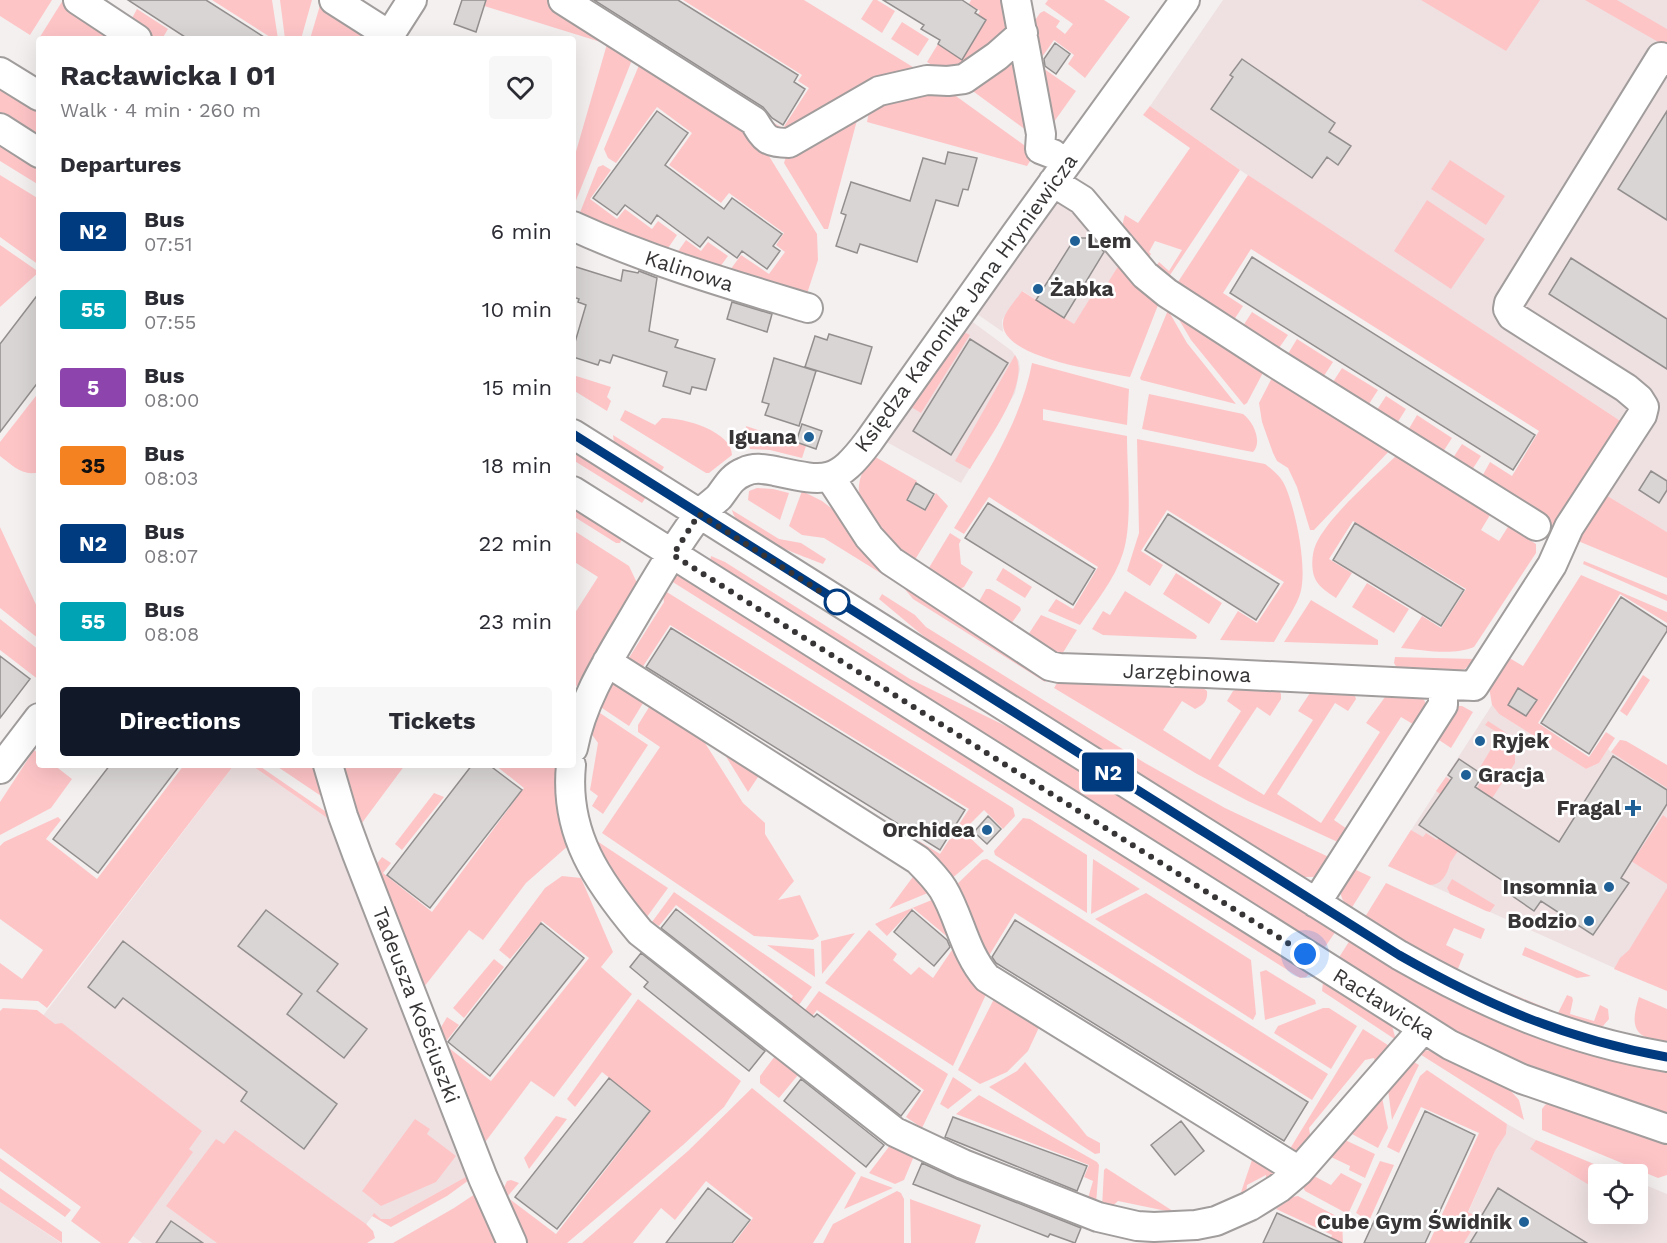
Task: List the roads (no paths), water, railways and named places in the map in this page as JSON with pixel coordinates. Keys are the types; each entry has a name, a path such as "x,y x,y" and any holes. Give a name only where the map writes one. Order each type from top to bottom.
{"street":[{"path":"78,0 132,36"},
{"path":"334,0 387,36"},
{"path":"389,36 412,0"},
{"path":"563,0 754,121 765,138 776,143 789,143 879,91 927,80 964,79 997,56 1023,33"},
{"path":"1016,0 1041,134 1040,149 1053,154 1060,173 1145,275 1167,293 1275,363 1536,526"},
{"name":"Księdza Kanonika Jana Hryniewicza","path":"830,477 849,465 863,449 1185,0"},
{"name":"Jarzębinowa","path":"830,477 869,537 891,561 1050,666 1474,686 1552,565 1569,527 1642,415 1644,407 1639,399 1626,388 1512,316 1508,309 1509,303 1661,57 1667,61"},
{"path":"0,72 36,94"},
{"path":"0,128 36,151"},
{"name":"Kalinowa","path":"576,227 663,263 808,308"},
{"path":"576,436 1399,955 1508,1011 1590,1040 1667,1057"},
{"path":"576,735 581,713 607,662 673,555 699,514 720,496 736,476 757,468 810,478 830,477"},
{"name":"Racławicka","path":"576,493 1424,1029 1474,1057 1522,1079 1667,1129"},
{"path":"607,662 918,860 944,891 972,957 987,978 1299,1171"},
{"path":"1316,903 1443,705 1443,685"},
{"path":"0,769 36,722"},
{"name":"Tadeusza Kościuszki","path":"329,768 350,835 483,1178 512,1243"},
{"path":"570,768 571,804 578,837 597,876 640,932 895,1132 963,1164 1098,1217 1137,1226 1196,1225 1222,1218 1250,1206 1299,1171 1424,1029"}],"place":[{"name":"Lem","path":"1075,241"},
{"name":"Żabka","path":"1038,289"},
{"name":"Iguana","path":"809,437"},
{"name":"Ryjek","path":"1480,741"},
{"name":"Gracja","path":"1466,775"},
{"name":"Fragal","path":"1633,808"},
{"name":"Orchidea","path":"987,830"},
{"name":"Insomnia","path":"1609,887"},
{"name":"Bodzio","path":"1589,921"},
{"name":"Cube Gym Świdnik","path":"1524,1222"}]}
